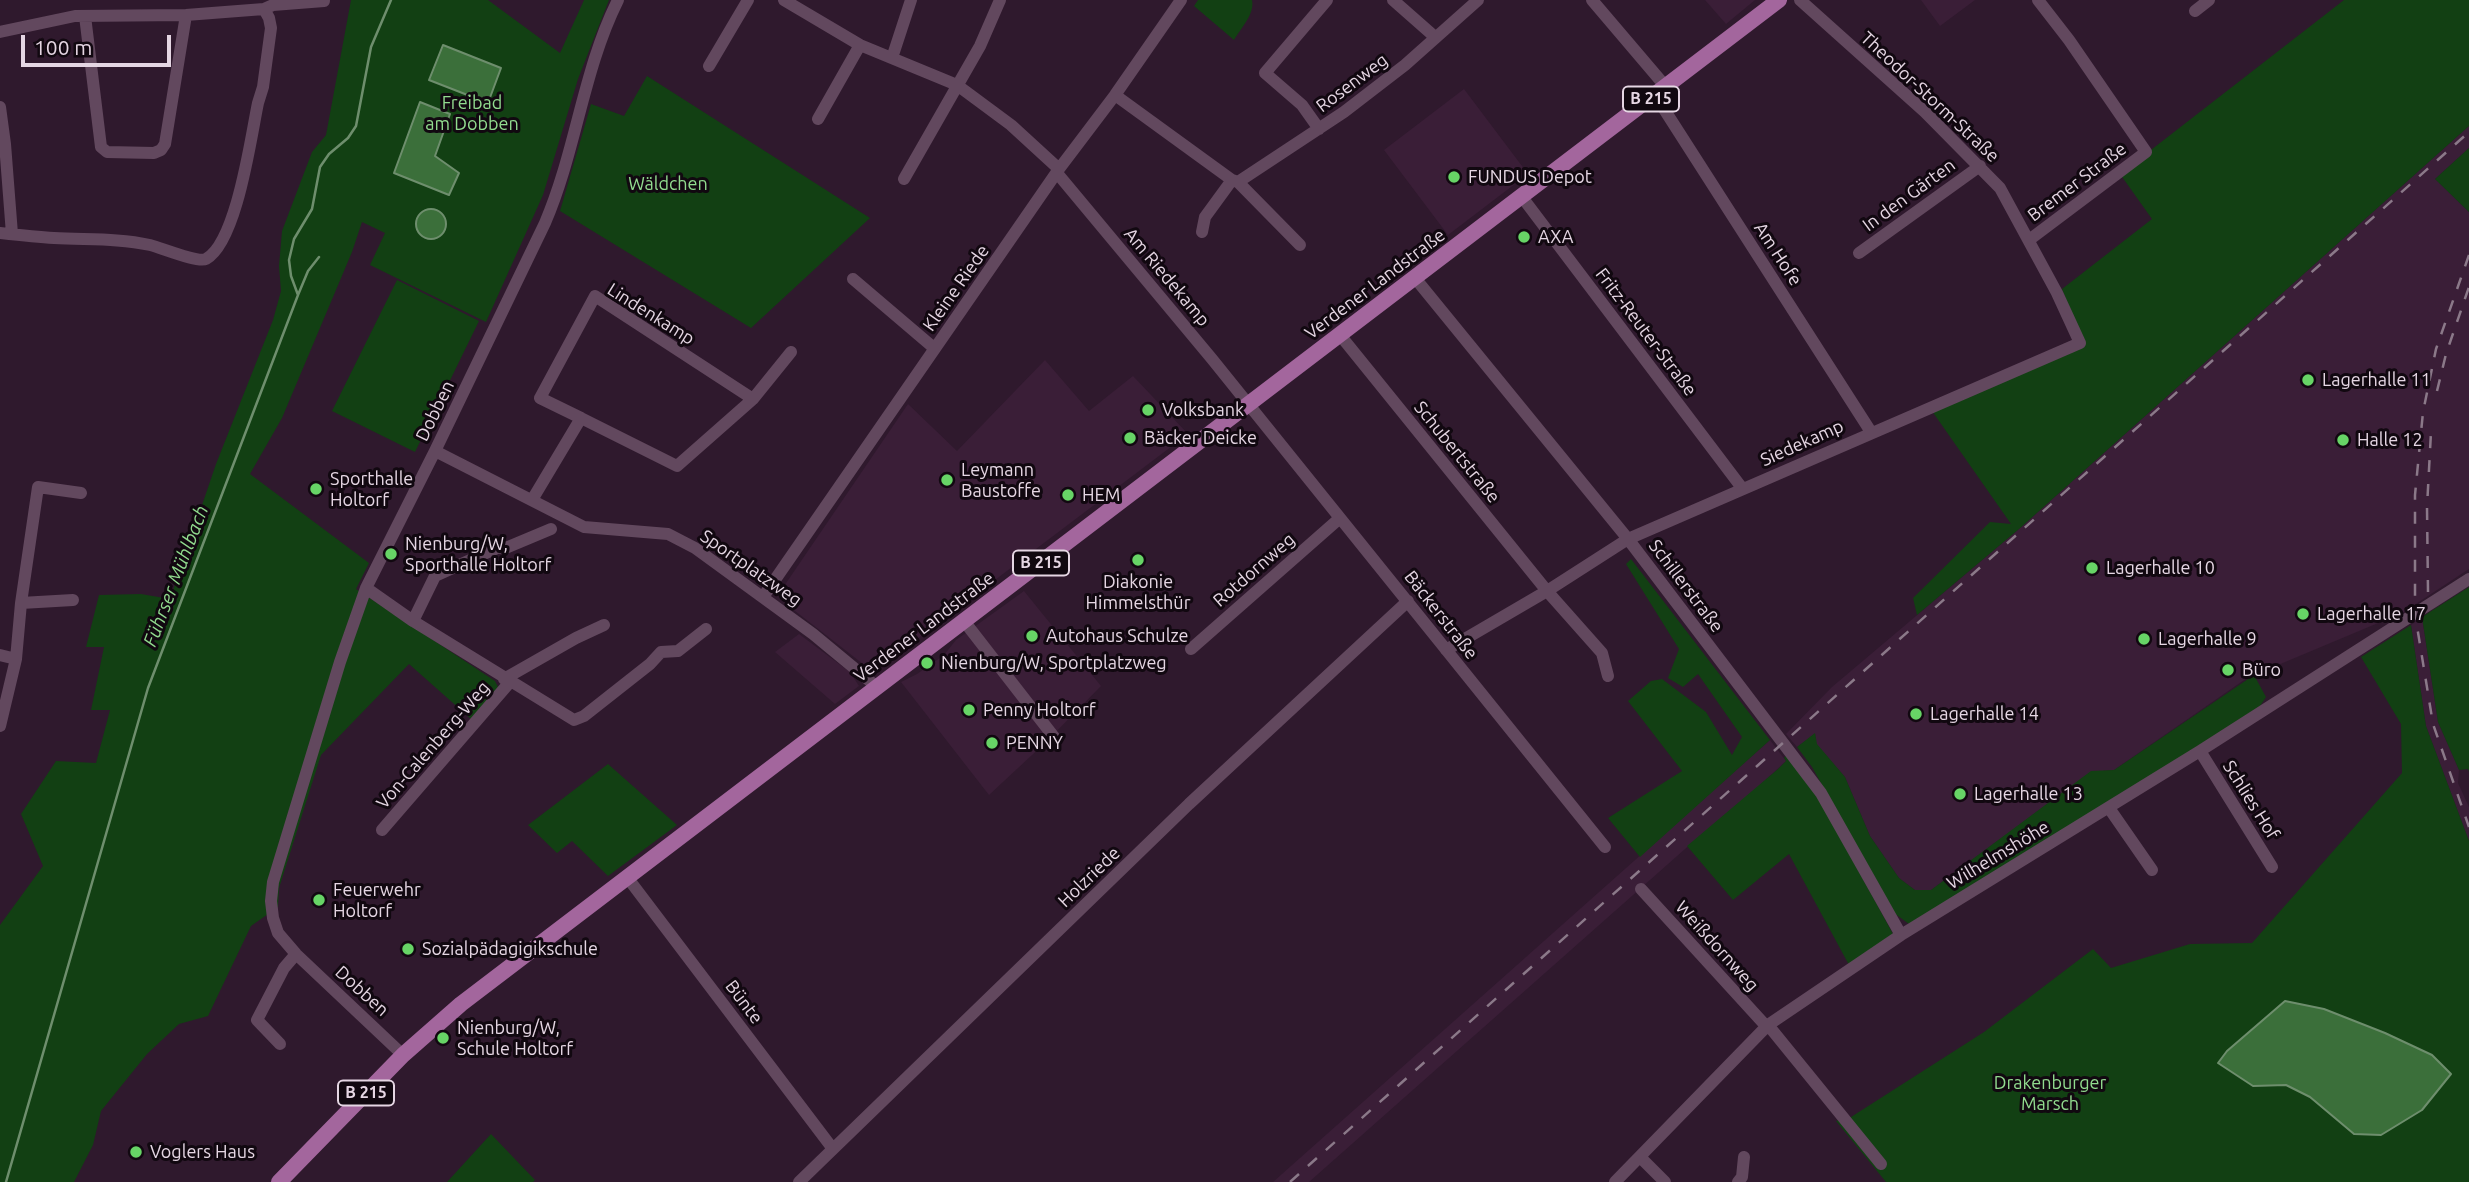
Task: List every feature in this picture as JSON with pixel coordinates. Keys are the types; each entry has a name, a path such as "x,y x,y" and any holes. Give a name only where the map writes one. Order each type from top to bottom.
{"main road":[{"name":"Verdener Landstraße","path":"279,1182 403,1055 461,1004 1779,0"}],"street":[{"name":"Dobben","path":"403,1055 296,954 278,933 271,901 273,882 333,685 366,588 527,262 559,190 594,65 618,0"},
{"path":"709,66 748,0"},
{"name":"Am Riedekamp","path":"784,0 860,45 957,85 1011,125 1058,171 1248,405"},
{"path":"892,58 911,0"},
{"path":"904,179 984,38 1000,0"},
{"name":"Kleine Riede","path":"763,597 910,387 934,348 948,332 1058,171 1181,0"},
{"path":"1319,129 1301,105 1265,73 1327,0"},
{"path":"1393,0 1435,37"},
{"name":"Rosenweg","path":"1202,232 1205,217 1235,181 1319,129 1405,65 1478,0"},
{"name":"Am Hofe","path":"1592,0 1661,91 1871,432"},
{"name":"Theodor-Storm-Straße","path":"1800,0 1980,166 2000,188 2057,293 2080,343"},
{"name":"Bremer Straße","path":"2029,240 2146,152 2069,40 2038,0"},
{"path":"2195,11 2209,0"},
{"path":"0,32 27,24 75,16 186,15 324,1"},
{"path":"0,107 5,144 6,233 127,241 172,250 198,260 206,259 224,235 237,202 263,87 271,28 264,9"},
{"path":"85,16 101,147 111,152 154,153 161,150 165,144 186,15"},
{"path":"818,119 860,45"},
{"path":"1115,95 1235,181 1300,245"},
{"name":"In den Gärten","path":"1858,254 1980,166"},
{"name":"Fritz-Reuter-Straße","path":"1522,197 1742,488"},
{"name":"Schillerstraße","path":"1415,278 1626,537 1821,793 1902,935"},
{"path":"853,279 934,348"},
{"name":"Lindenkamp","path":"753,399 595,296 540,398 677,466 753,399 791,352"},
{"name":"Schubertstraße","path":"1340,335 1546,592"},
{"name":"Siedekamp","path":"1446,650 1546,592 1626,537 2080,343"},
{"name":"Bäckerstraße","path":"1248,405 1605,847"},
{"path":"532,500 581,418"},
{"name":"Sportplatzweg","path":"435,451 584,527 668,534 695,548 763,597 877,687"},
{"path":"0,726 16,659 21,603 38,487 81,493"},
{"name":"Rotdornweg","path":"1191,649 1340,518"},
{"path":"413,621 435,576 497,548 509,547 551,529"},
{"name":"Wilhelmshöhe","path":"1615,1182 1767,1026 1902,935 2200,751 2469,579"},
{"name":"Von-Calenberg-Weg","path":"366,588 413,621 574,720 584,716 628,682 661,652 678,651 706,629"},
{"path":"1546,592 1602,653 1608,676"},
{"path":"21,603 73,600"},
{"name":"Holzriede","path":"799,1182 1189,804 1408,601"},
{"path":"964,621 1054,737"},
{"name":"Von-Calenberg-Weg","path":"382,830 507,680 576,638 604,625"},
{"path":"0,655 16,659"},
{"name":"Schlies Hof","path":"2200,751 2272,867"},
{"path":"2109,808 2152,870"},
{"name":"Bünte","path":"627,877 833,1149"},
{"name":"Weißdornweg","path":"1641,889 1767,1026 1881,1164"},
{"path":"280,1044 257,1020 284,968 296,954"},
{"path":"1640,1157 1665,1182"},
{"path":"1738,1182 1742,1177 1744,1157"}],"shaded area":[{"path":"1705,0 1755,0 1726,24"},
{"path":"1921,0 1975,0 1940,26"},
{"path":"443,45 501,68 488,103 429,80"},
{"path":"1464,89 1528,174 1448,235 1384,150"},
{"path":"420,102 450,114 435,156 459,173 449,195 394,173"},
{"path":"2469,126 2469,148 2435,179 2469,212 2469,569 2402,613 2247,678 2114,770 2091,772 1931,890 1915,890 1899,878 1870,836 1845,777 1816,744 1815,734 1797,747 1786,734 1832,687 2019,529"},
{"path":"431,209 442,213 446,224 442,235 431,239 420,235 416,224 420,213"},
{"path":"1045,360 1089,411 1133,376 1188,434 913,642 896,648 874,667 863,664 781,600 780,592 908,404 957,451"},
{"path":"1024,591 1101,686 989,795 901,682 944,655 956,640"},
{"path":"2422,617 2438,722 2459,770 2458,783 2469,807 2469,841 2426,726 2411,625"},
{"path":"799,634 850,672 859,686 835,704 775,652"},
{"path":"1770,740 1786,761 1757,788 1309,1182 1273,1182"},
{"path":"2285,1001 2324,1009 2385,1033 2432,1055 2451,1074 2422,1110 2381,1135 2354,1134 2310,1097 2286,1085 2253,1086 2218,1063 2227,1051"}],"green space":[{"name":"Freibad am Dobben","path":"351,0 488,0 560,53 584,0 609,0 578,79 543,195 486,322 370,265 385,233 362,222 282,418 250,474 369,563 356,589 495,681 498,687 471,719 409,664 321,755 279,888 278,907 251,926 208,1016 179,1024 147,1054 101,1111 93,1145 74,1182 0,1182 0,925 43,866 21,814 56,761 96,763 110,710 91,710 104,647 86,647 99,595 141,594 170,599 216,464 273,320 281,291 279,266 282,231 312,152 326,135"},
{"path":"1198,0 1252,0 1252,5 1249,16 1234,40 1194,6"},
{"path":"2344,0 2469,0 2469,126 2019,529 1917,615 1913,598 1990,522 2011,524 1932,411 2085,346 2062,289 2152,219 2120,174"},
{"name":"Wäldchen","path":"647,76 870,218 751,328 560,211 591,104 624,116"},
{"path":"2469,148 2469,212 2435,179"},
{"path":"397,280 479,321 415,452 332,411"},
{"path":"1631,559 1770,740 1640,857 1608,818 1682,771 1628,701 1651,681 1662,679 1706,712 1732,755 1742,737 1698,674 1683,687 1668,678 1679,649 1626,564"},
{"path":"2469,587 2469,772 2468,769 2459,770 2438,722 2422,617"},
{"name":"Drakenburger Marsch","path":"2411,625 2426,726 2469,841 2469,1182 1886,1182 1836,1121 1851,1117 1984,1032 2093,949 2111,968 2190,944 2252,943 2402,773 2401,724 2361,657","holes":["2285,1001 2353,1134 2311,1097 2286,1085 2219,1063 2227,1051"]},
{"path":"2254,675 2266,697 2260,706 2106,805 1909,924 1894,913 1812,767 1797,747 1815,733 1817,744 1845,777 1870,836 1899,878 1915,890 1931,890 2091,771 2114,770"},
{"path":"1787,754 1815,791 1893,934 1849,965 1789,854 1733,900 1687,846 1778,769 1786,761 1784,758"},
{"path":"608,764 677,825 608,876 572,841 557,853 528,825"},
{"path":"491,1134 535,1180 447,1182"}],"waterway":[{"name":"Führser Mühlbach","path":"6,1182 148,688 298,295 289,260 294,239 312,209 320,167 356,126 371,47 391,0"},
{"path":"298,295 308,271 319,257"}],"railway":[{"path":"1290,1182 2469,132"},
{"path":"2469,255 2436,349 2423,412 2415,495 2415,614 2433,724 2469,827"},
{"path":"2437,391 2446,354 2469,287"},
{"path":"2428,592 2427,507 2431,432"}],"place":[{"name":"FUNDUS Depot","path":"1454,177"},
{"name":"AXA","path":"1524,237"},
{"name":"Lagerhalle 11","path":"2308,380"},
{"name":"Volksbank","path":"1148,410"},
{"name":"Bäcker Deicke","path":"1130,438"},
{"name":"Halle 12","path":"2343,440"},
{"name":"Leymann Baustoffe","path":"947,480"},
{"name":"Sporthalle Holtorf","path":"316,489"},
{"name":"HEM","path":"1068,495"},
{"name":"Nienburg/W, Sporthalle Holtorf","path":"391,554"},
{"name":"Diakonie Himmelsthür","path":"1138,560"},
{"name":"Lagerhalle 10","path":"2092,568"},
{"name":"Lagerhalle 17","path":"2303,614"},
{"name":"Autohaus Schulze","path":"1032,636"},
{"name":"Lagerhalle 9","path":"2144,639"},
{"name":"Nienburg/W, Sportplatzweg","path":"927,663"},
{"name":"Büro","path":"2228,670"},
{"name":"Penny Holtorf","path":"969,710"},
{"name":"Lagerhalle 14","path":"1916,714"},
{"name":"PENNY","path":"992,743"},
{"name":"Lagerhalle 13","path":"1960,794"},
{"name":"Feuerwehr Holtorf","path":"319,900"},
{"name":"Sozialpädagigikschule","path":"408,949"},
{"name":"Nienburg/W, Schule Holtorf","path":"443,1038"},
{"name":"Voglers Haus","path":"136,1152"}]}
